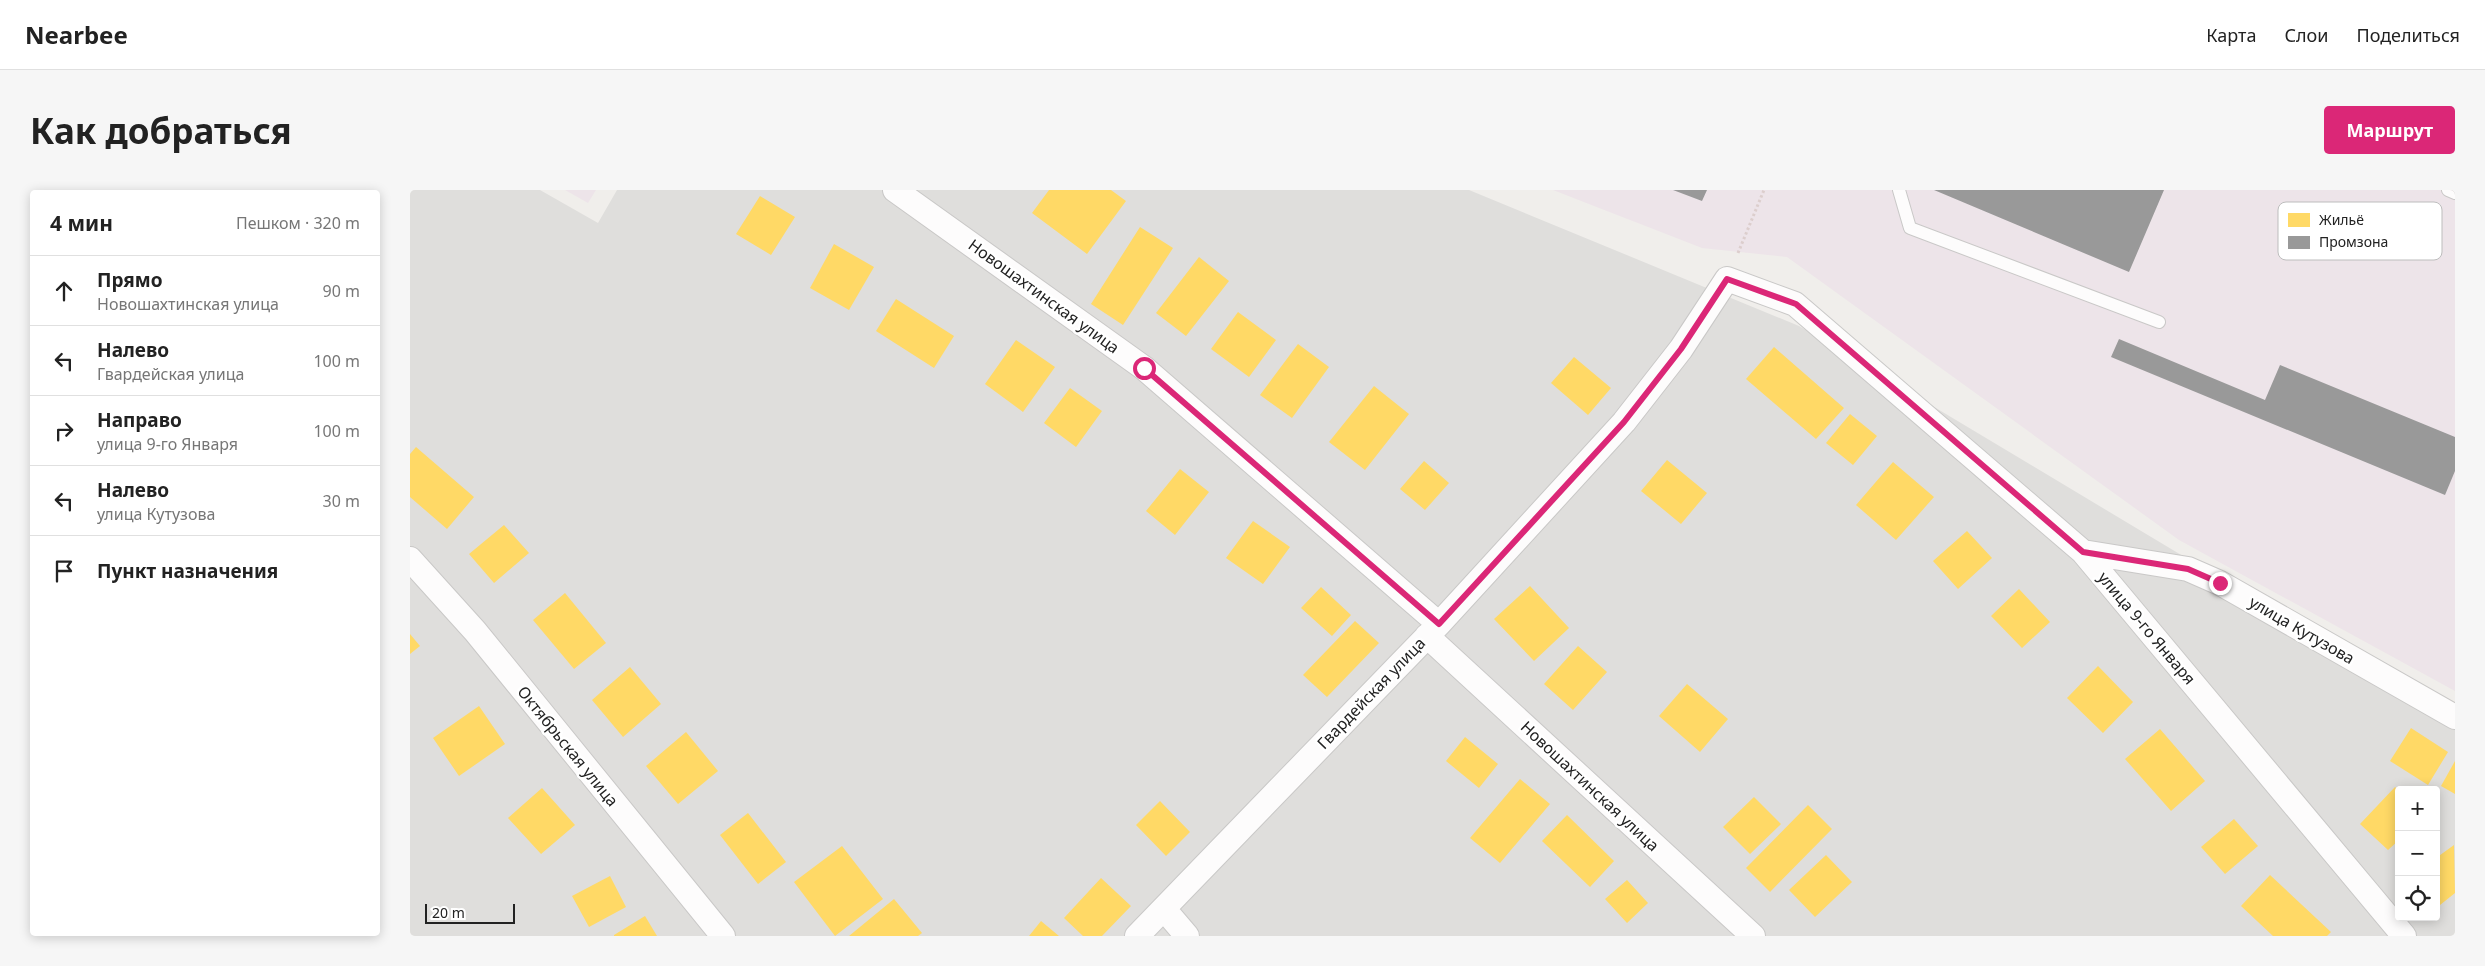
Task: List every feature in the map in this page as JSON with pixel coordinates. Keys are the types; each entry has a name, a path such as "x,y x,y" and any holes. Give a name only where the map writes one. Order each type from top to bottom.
{"street":[{"name":"Новошахтинская улица","path":"895,190 1144,368 1433,630 1752,936"},
{"name":"Гвардейская улица","path":"1137,936 1433,630 1624,422 1681,349 1727,279"},
{"name":"улица 9-го Января","path":"1727,279 1796,304 2083,552 2404,936"},
{"name":"улица Кутузова","path":"2083,552 2188,569 2220,583 2455,717"},
{"name":"Октябрьская улица","path":"410,559 475,631 723,936"},
{"path":"1164,909 1187,936"}],"lane":[{"path":"1899,190 1910,228 2159,322"},
{"path":"2448,190 2455,193"}],"path":[{"path":"1727,279 1764,190"}],"shaded area":[{"path":"410,190 540,190 598,223 617,190 1469,190 1799,326 2455,719 2455,936 410,936"},
{"path":"565,190 596,190 588,203"},
{"path":"1553,190 2455,190 2455,691 2179,540 1787,257 1702,248"}],"building: Жильё":[{"path":"1049,190 1111,190 1126,201 1087,254 1032,213"},
{"path":"760,196 795,217 771,255 736,234"},
{"path":"1140,227 1173,248 1123,325 1091,304"},
{"path":"834,244 874,267 849,310 810,288"},
{"path":"1199,257 1229,281 1186,336 1156,313"},
{"path":"896,299 954,336 934,368 876,331"},
{"path":"1238,312 1276,340 1249,377 1211,349"},
{"path":"1016,340 1055,367 1023,412 985,384"},
{"path":"1298,344 1329,367 1292,418 1260,395"},
{"path":"1774,347 1844,408 1816,439 1746,379"},
{"path":"1574,357 1611,388 1588,415 1551,383"},
{"path":"1374,386 1409,414 1365,470 1329,442"},
{"path":"1070,388 1102,411 1076,447 1044,423"},
{"path":"1850,414 1877,436 1853,465 1826,443"},
{"path":"416,447 474,497 447,529 410,497 410,454"},
{"path":"1667,460 1707,493 1681,524 1641,491"},
{"path":"1424,461 1449,483 1425,510 1400,489"},
{"path":"1893,462 1934,497 1896,540 1856,505"},
{"path":"1180,469 1209,492 1175,535 1146,511"},
{"path":"1253,521 1290,547 1263,584 1226,558"},
{"path":"504,525 529,553 494,583 469,554"},
{"path":"1967,531 1992,558 1958,589 1933,561"},
{"path":"1530,586 1569,628 1534,661 1494,619"},
{"path":"1321,587 1351,615 1332,636 1301,608"},
{"path":"2019,589 2050,622 2022,648 1991,616"},
{"path":"565,593 606,643 574,669 533,620"},
{"path":"1355,621 1379,643 1327,697 1303,675"},
{"path":"410,634 420,646 410,654"},
{"path":"1578,646 1607,672 1573,710 1544,684"},
{"path":"2098,666 2133,702 2103,733 2067,698"},
{"path":"630,667 661,704 623,737 592,700"},
{"path":"1687,684 1728,719 1700,752 1659,716"},
{"path":"479,706 505,744 459,776 433,738"},
{"path":"2411,728 2448,752 2428,785 2390,761"},
{"path":"2160,729 2205,781 2171,811 2125,759"},
{"path":"686,732 718,771 678,804 646,766"},
{"path":"1465,737 1498,764 1479,788 1446,761"},
{"path":"2455,761 2455,794 2441,786"},
{"path":"1520,779 1550,804 1500,863 1470,838"},
{"path":"2395,787 2395,844 2388,850 2360,824"},
{"path":"542,788 575,825 541,854 508,818"},
{"path":"1754,797 1781,824 1750,854 1723,827"},
{"path":"1160,801 1190,832 1166,856 1136,825"},
{"path":"1808,805 1832,829 1770,892 1746,868"},
{"path":"748,813 786,862 758,884 720,835"},
{"path":"1567,815 1614,861 1590,887 1542,841"},
{"path":"2234,819 2258,846 2225,874 2201,847"},
{"path":"2454,845 2455,893 2440,905 2440,876 2440,855"},
{"path":"842,846 883,899 835,936 794,882"},
{"path":"1826,855 1852,882 1815,917 1789,890"},
{"path":"2270,875 2331,932 2327,936 2273,936 2241,906"},
{"path":"610,876 626,907 589,927 572,896"},
{"path":"1101,878 1131,906 1102,936 1083,936 1064,918"},
{"path":"1627,880 1648,903 1627,923 1605,899"},
{"path":"894,899 922,933 918,936 849,936"},
{"path":"645,916 657,936 614,936 614,935"},
{"path":"1041,921 1059,936 1029,936"}],"building: Промзона":[{"path":"1673,190 1707,190 1702,201"},
{"path":"1934,190 2164,190 2129,272"},
{"path":"2119,339 2265,400 2280,365 2455,437 2455,471 2445,495 2111,357"}],"route":[{"path":"1144,368 1439,624 1624,422 1681,349 1727,279 1796,304 2083,552 2188,569 2220,583"}]}
